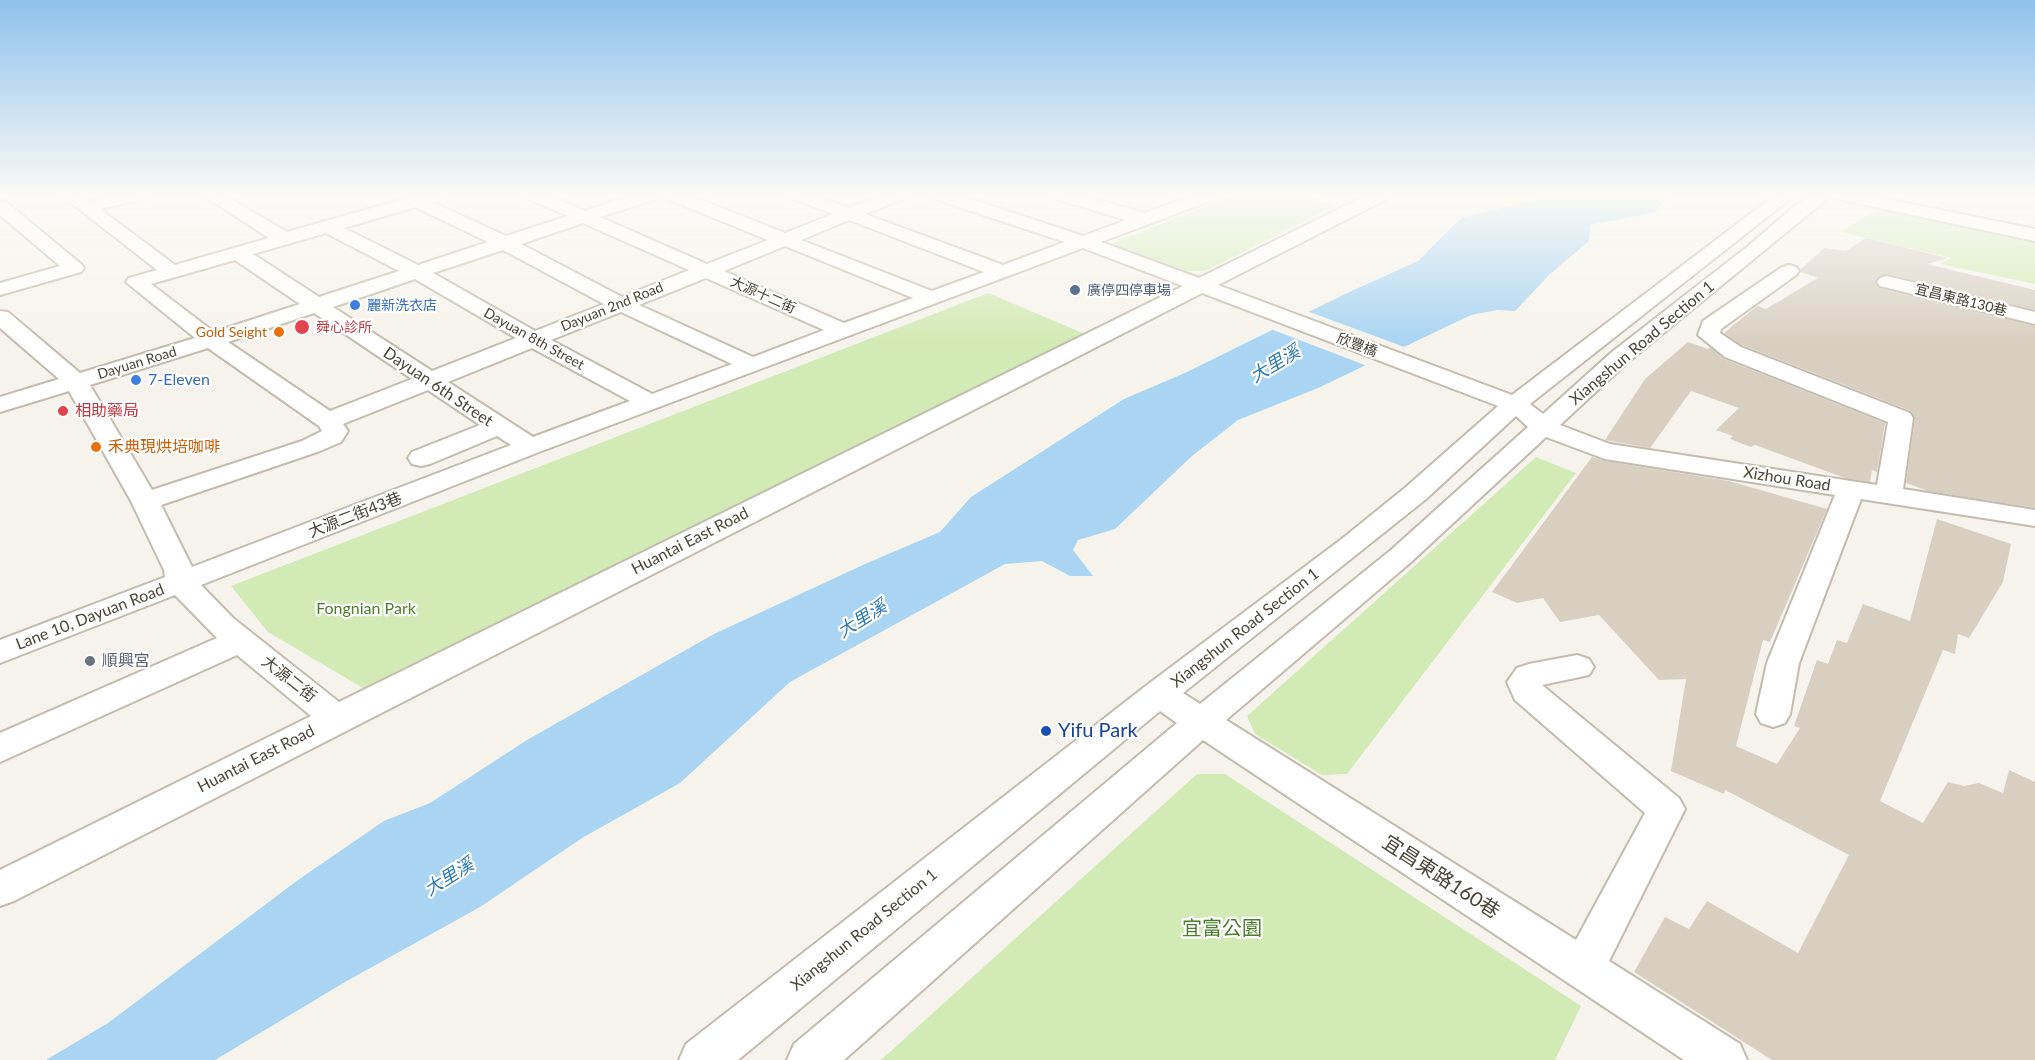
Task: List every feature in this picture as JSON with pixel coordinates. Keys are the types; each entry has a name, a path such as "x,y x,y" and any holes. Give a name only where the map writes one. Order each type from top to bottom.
{"street":[{"path":"4,283 74,268 46,244"},
{"path":"136,244 171,271"},
{"path":"144,501 332,437 335,431 328,421 211,340 136,282 267,244"},
{"name":"Dayuan 8th Street","path":"363,244 651,403"},
{"name":"Dayuan Road","path":"0,405 211,340 501,244"},
{"path":"508,244 620,304 752,365"},
{"name":"大源十二街","path":"648,244 844,331"},
{"name":"Dayuan 2nd Road","path":"328,421 773,244"},
{"path":"795,244 931,298"},
{"path":"943,244 1003,272"},
{"name":"大源二街43巷","path":"180,582 530,447 1072,244"},
{"name":"欣豐橋","path":"1090,244 1515,404 1543,426"},
{"name":"Huantai East Road","path":"0,889 1282,244"},
{"name":"Xiangshun Road Section 1","path":"702,1060 1159,694 1362,537 1416,493 1515,404 1722,244"},
{"name":"Xiangshun Road Section 1","path":"810,1060 1201,722 1401,556 1620,357 1761,244"},
{"name":"Dayuan 6th Street","path":"238,253 530,447"},
{"path":"1789,271 1711,326 1709,335 1733,352 1901,418 1889,495"},
{"name":"宜昌東路130巷","path":"1887,282 2035,318"},
{"path":"0,317 76,382 144,501 179,570 180,582"},
{"name":"Xizhou Road","path":"1543,426 1564,437 1605,451 2035,518"},
{"path":"421,458 497,427"},
{"path":"1773,714 1783,663 1851,489"},
{"name":"大源二街","path":"180,582 240,641 337,719"},
{"name":"Lane 10, Dayuan Road","path":"0,652 180,582"},
{"path":"0,748 240,641"},
{"path":"1577,667 1529,676 1524,682 1527,691 1666,809 1583,969"},
{"name":"宜昌東路160巷","path":"1159,694 1724,1060"}],"green space":[{"path":"1112,244 1258,244 1205,271 1188,271"},
{"path":"1894,244 2035,244 2035,284 1940,264 1952,258"},
{"name":"Fongnian Park","path":"988,293 1085,334 363,688 268,632 231,586"},
{"path":"1536,457 1576,473 1347,774 1322,775 1255,734 1247,716"},
{"name":"宜富公園","path":"1197,774 1225,774 1581,1006 1555,1060 881,1060"}],"water":[{"name":"大里溪","path":"1435,244 1585,244 1550,274 1515,311 1497,310 1471,315 1318,388 1238,420 1192,456 1115,529 1078,540 1073,550 1093,576 1070,576 1042,561 1005,564 790,682 680,783 582,838 480,907 345,982 215,1060 46,1060 108,1023 298,880 384,821 430,803 527,740 714,634 940,532 971,497 1124,399 1185,373 1345,294 1418,261"}],"pier":[{"path":"1304,310 1410,349 1370,367 1268,328"}],"building":[{"path":"1856,244 1893,244 1948,258 1927,264 2035,290 2035,310 1888,274 1879,276 1875,282 1879,288 2035,326 2035,508 1928,491 1906,483 1915,418 1911,411 1742,345 1724,333 1757,306 1766,309 1818,278 1801,272 1801,269 1824,248 1846,251"},
{"path":"1688,342 1708,349 1710,347 1724,359 1885,423 1877,472 1872,470 1870,482 1845,478 1755,445 1751,447 1730,439 1733,436 1716,430 1739,408 1691,391 1650,448 1605,440 1645,379"},
{"path":"1592,457 1729,481 1827,509 1770,642 1763,640 1736,746 1777,764 1800,728 1794,726 1817,660 1828,664 1837,640 1847,643 1863,604 1910,621 1937,519 2011,544 2003,582 1969,638 1958,634 1955,654 1943,650 1880,801 1923,823 1948,782 1964,786 1979,783 2003,793 2009,770 2035,782 2035,1060 1772,1060 1634,972 1665,917 1689,929 1707,901 1798,953 1849,855 1725,790 1724,794 1671,771 1686,679 1659,680 1599,615 1560,622 1543,598 1517,603 1492,592"}],"place":[{"name":"廣停四停車場","path":"1075,290"},
{"name":"麗新洗衣店","path":"355,305"},
{"name":"舜心診所","path":"302,327"},
{"name":"Gold Seight","path":"279,332"},
{"name":"7-Eleven","path":"136,380"},
{"name":"相助藥局","path":"63,411"},
{"name":"禾典現烘培咖啡","path":"96,447"},
{"name":"順興宮","path":"90,661"},
{"name":"Yifu Park","path":"1046,731"}]}
